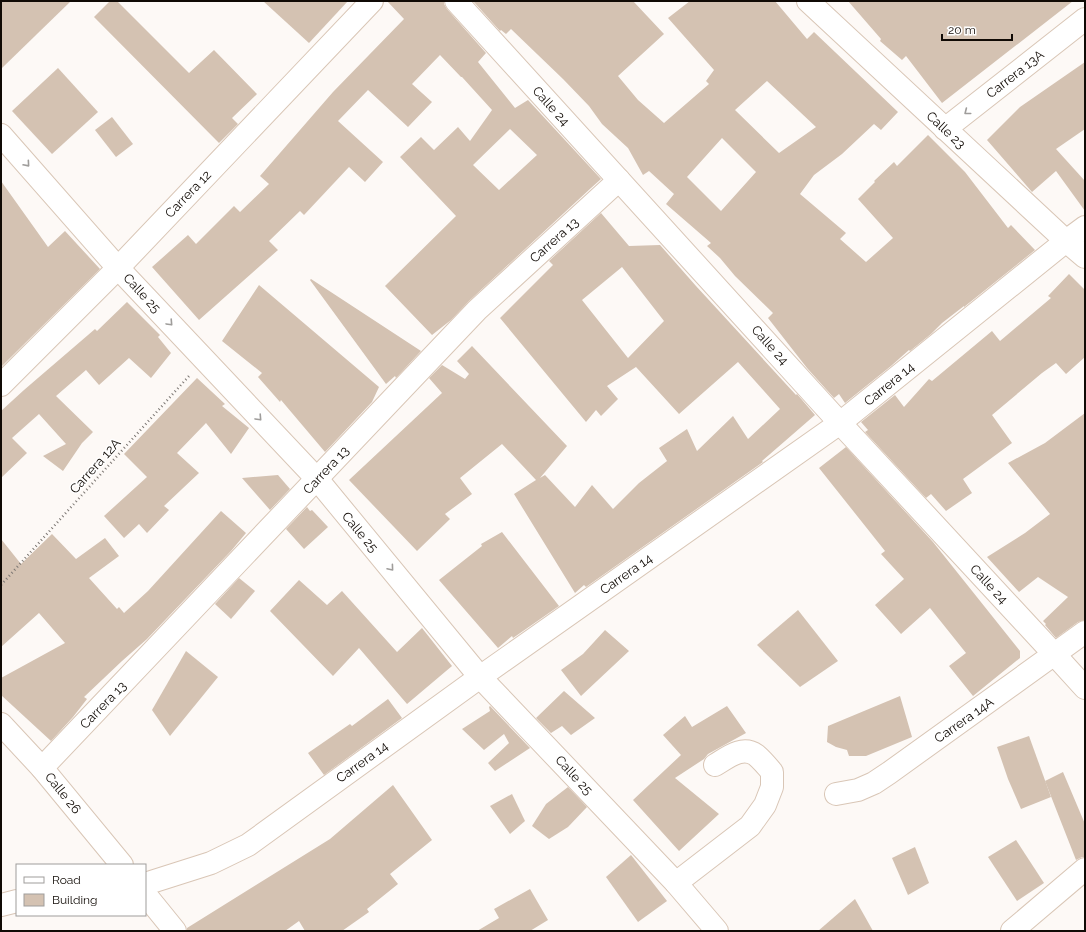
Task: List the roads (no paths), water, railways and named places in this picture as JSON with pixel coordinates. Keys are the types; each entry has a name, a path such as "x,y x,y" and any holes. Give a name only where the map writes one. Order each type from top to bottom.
{"street":[{"name":"Carrera 12","path":"1,384 118,268 372,1"},
{"name":"Calle 24","path":"456,1 840,423 1085,688"},
{"name":"Calle 23","path":"808,1 1066,241 1085,256"},
{"name":"Carrera 13A","path":"945,129 1085,19"},
{"name":"Calle 25","path":"1,135 118,268 317,479 480,677 676,883 705,927"},
{"name":"Carrera 13","path":"42,768 477,310 619,180"},
{"name":"Carrera 14","path":"146,884 211,863 248,845 480,677 840,423 1085,227"},
{"name":"Carrera 14A","path":"836,794 858,790 879,779 1085,632"},
{"name":"Calle 26","path":"1,724 42,768 121,864"},
{"path":"676,883 750,826 765,805 772,788 772,772 755,755 745,750 735,753 715,765"},
{"path":"1012,931 1085,868"},
{"path":"146,895 175,931"},
{"path":"1,905 16,901"}]}
